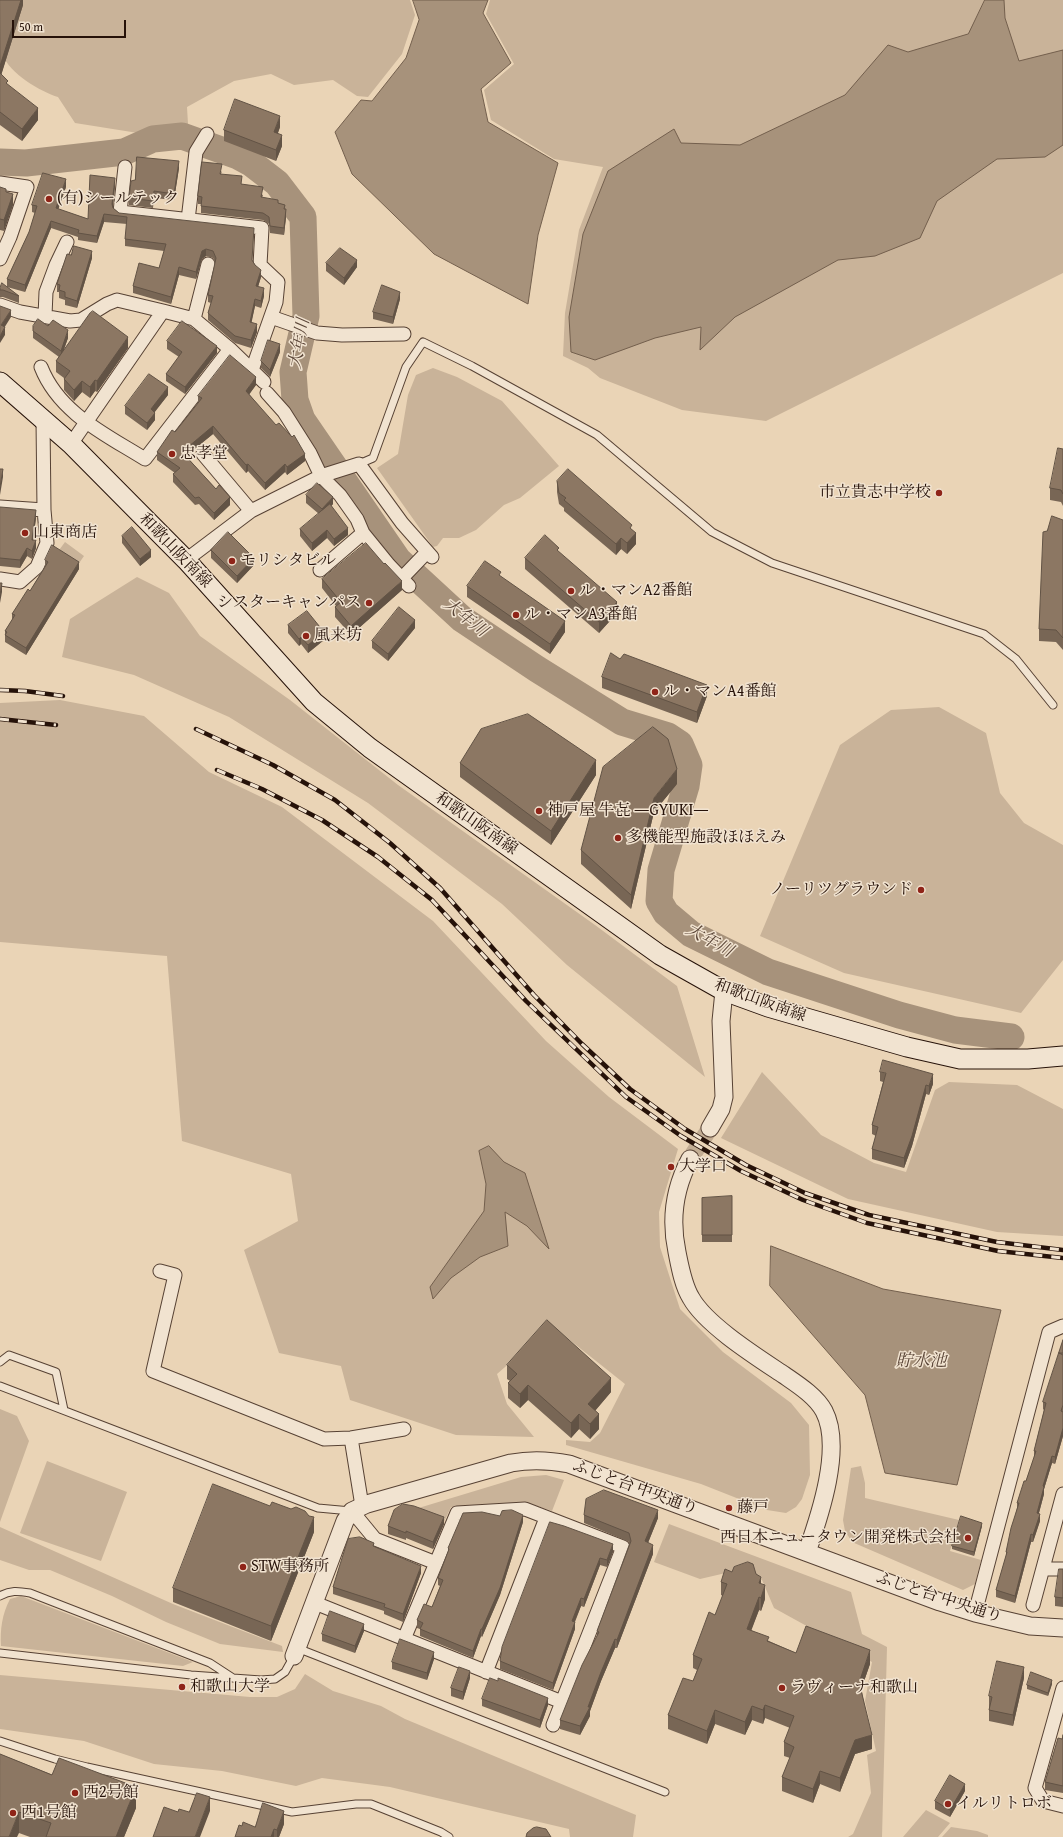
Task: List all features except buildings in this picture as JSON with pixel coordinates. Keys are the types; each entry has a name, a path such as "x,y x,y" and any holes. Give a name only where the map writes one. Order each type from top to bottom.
{"main road":[{"name":"和歌山阪南線","path":"1,383 70,444 186,560 314,702 370,748 660,955 724,991 768,1007 900,1045 960,1059 1028,1059 1063,1056"}],"street":[{"path":"188,220 196,152 207,134"},
{"path":"125,167 120,212 262,228 260,265 278,282 276,302 252,370"},
{"path":"0,184 27,187 10,237 0,259"},
{"path":"45,316 46,292 56,265 67,242"},
{"path":"194,319 208,264"},
{"path":"0,305 20,312 70,321 81,320 107,304 117,300 194,319 230,349 252,370 284,412 324,475 340,494 357,519 364,533 389,565 406,582 429,555 402,524 359,464 324,475 251,511 186,560"},
{"path":"70,444 163,311"},
{"path":"271,317 317,333 342,335 404,334"},
{"path":"41,367 61,400 85,422 145,459 230,349"},
{"path":"0,579 20,582 37,567 47,543 44,510 43,420"},
{"path":"204,454 251,511"},
{"path":"0,507 44,510"},
{"path":"320,570 364,533"},
{"path":"710,1128 720,1109 724,1097 721,1021 724,991"},
{"path":"690,1159 683,1172 675,1197 672,1232 684,1280 691,1299 707,1319 811,1396 824,1410 831,1431 832,1450 824,1498 807,1552"},
{"path":"160,1271 175,1275 153,1371 324,1439 351,1438 404,1429"},
{"path":"975,1613 1049,1332 1063,1326"},
{"path":"351,1438 357,1509 375,1539 436,1563"},
{"name":"ふじと台 中央通り","path":"357,1509 511,1463 529,1460 547,1460 569,1464 590,1471 940,1602 975,1613 1030,1626 1063,1628"},
{"path":"1033,1605 1044,1569 1063,1494"},
{"path":"296,1652 345,1521 357,1509"},
{"path":"404,1640 457,1513 525,1510 623,1547 553,1725"},
{"path":"486,1672 546,1518"},
{"path":"1044,1569 1063,1569"},
{"path":"315,1603 404,1640 562,1702"},
{"path":"1063,1688 1035,1788 1043,1801 1063,1806"}],"lane":[{"path":"359,464 373,458 406,367 423,342 472,366 597,435 712,532 772,563 984,634 1016,659 1053,706"},
{"path":"0,1362 9,1355 56,1372 64,1410"},
{"path":"0,1386 318,1508 357,1509"},
{"path":"0,1596 7,1592 18,1590 30,1593 210,1663 234,1678"},
{"path":"0,1653 234,1678 275,1679 285,1672 296,1652 665,1792"},
{"path":"0,1740 55,1759 87,1767 292,1812 356,1804 371,1804 441,1832 449,1837"}],"shaded area":[{"path":"0,0 410,0 415,15 402,54 368,97 357,96 333,80 294,85 271,74 234,81 187,107 188,124 138,133 75,123 58,97 43,91 19,75 6,62 3,55"},
{"path":"490,0 1063,0 1063,273 766,421 682,410 600,378 588,368 563,356 565,313 579,230 603,167 554,159 491,120 484,90 514,64 486,14"},
{"path":"433,368 457,377 502,401 559,466 520,498 504,505 476,530 459,538 443,538 437,546 433,547 377,468 398,454 408,395 416,375"},
{"path":"65,542 84,556 75,569 54,557"},
{"path":"137,577 169,593 200,636 290,700 398,785 595,925 677,986 705,1077 567,965 502,904 368,803 229,717 134,675 62,657 70,619"},
{"path":"60,700 144,716 209,772 282,807 433,921 546,1041 609,1097 678,1149 659,1212 660,1247 680,1309 723,1352 791,1403 809,1425 810,1475 802,1499 796,1507 786,1513 767,1510 701,1484 566,1445 566,1440 590,1442 600,1433 625,1384 552,1326 497,1374 507,1404 534,1437 456,1435 350,1400 341,1366 279,1353 244,1250 298,1221 291,1174 182,1141 167,956 0,942 0,703"},
{"name":"ノーリツグラウンド","path":"939,707 986,733 1000,793 1024,823 1063,845 1063,960 1021,1013 844,973 760,936 840,745 891,710"},
{"path":"762,1072 821,1135 874,1163 906,1172 935,1090 949,1082 1017,1085 1063,1109 1063,1236 997,1232 848,1199 721,1138"},
{"path":"0,1409 17,1416 29,1441 0,1522"},
{"path":"47,1461 127,1492 101,1561 20,1533"},
{"path":"861,1466 865,1483 865,1498 959,1520 950,1551 981,1560 975,1584 963,1590 852,1542 845,1531 843,1520 851,1468"},
{"path":"546,1475 564,1480 552,1511 528,1503 451,1507 444,1522 412,1510 521,1477"},
{"path":"669,1524 851,1592 862,1634 887,1647 882,1837 848,1837 853,1834 871,1793 867,1755 876,1751 865,1701 872,1662 774,1608 762,1580 743,1569 700,1579 654,1562"},
{"path":"0,1527 173,1604 282,1646 283,1652 220,1644 166,1622 112,1596 50,1570 29,1570 0,1560"},
{"path":"21,1596 193,1662 183,1666 1,1646 2,1622 7,1605 10,1599"},
{"path":"305,1674 333,1691 381,1706 405,1719 636,1815 633,1837 570,1837 569,1829 390,1787 322,1778 296,1786 222,1771 154,1764 84,1741 0,1729 0,1675 250,1697 277,1697 295,1689"},
{"path":"926,1810 950,1823 938,1837 903,1837"},
{"path":"951,1827 977,1831 988,1835 988,1837 942,1837"}],"water":[{"path":"413,0 488,0 483,13 511,63 481,89 488,122 558,163 538,235 528,304 434,254 352,174 335,132 361,100 372,101 406,58 419,20"},
{"path":"985,0 1004,0 1005,18 1019,61 1063,50 1063,145 1045,157 997,159 937,201 920,238 875,256 838,260 735,317 700,350 701,327 655,338 595,360 571,352 569,317 583,234 608,171 674,129 681,143 740,145 845,95 888,45 908,52 968,34"},
{"path":"489,1146 504,1162 525,1173 549,1249 527,1226 505,1212 508,1246 480,1257 451,1278 433,1299 430,1287 484,1211 486,1184 479,1151"},
{"name":"貯水池","path":"771,1246 883,1289 1001,1310 957,1485 885,1473 865,1395 770,1286"}],"waterway":[{"name":"大年川","path":"0,162 26,163 124,152 153,139 182,136 238,156 251,163 277,183 303,217 306,316 293,372 295,400 302,420 398,560 462,619 537,669 622,722 668,736 680,744 689,765 686,786 661,870 659,901 666,913 691,934 768,972 899,1015 955,1030 1011,1037"}],"tunnel":[{"path":"690,1159 710,1128"}],"railway":[{"path":"0,690 25,691 63,696"},
{"path":"0,719 56,725"},
{"path":"196,729 273,765 335,800 390,843 440,888 534,995 582,1044 630,1089 685,1129 746,1165 805,1193 869,1215 997,1242 1063,1250"},
{"path":"217,770 262,789 322,820 378,857 432,900 526,1001 626,1097 681,1136 741,1171 803,1200 867,1223 998,1251 1063,1258"}],"place":[{"name":"(有)シールテック","path":"49,199"},
{"name":"忠孝堂","path":"172,454"},
{"name":"市立貴志中学校","path":"939,493"},
{"name":"山東商店","path":"25,533"},
{"name":"モリシタビル","path":"232,561"},
{"name":"ル・マンA2番館","path":"571,591"},
{"name":"シスターキャンパス","path":"369,603"},
{"name":"ル・マンA3番館","path":"516,615"},
{"name":"風来坊","path":"306,636"},
{"name":"ル・マンA4番館","path":"655,692"},
{"name":"神戸屋 牛㐂 ―GYUKI―","path":"539,811"},
{"name":"多機能型施設ほほえみ","path":"618,838"},
{"name":"ノーリツグラウンド","path":"921,890"},
{"name":"大学口","path":"671,1167"},
{"name":"藤戸","path":"729,1508"},
{"name":"西日本ニュータウン開発株式会社","path":"968,1538"},
{"name":"STW事務所","path":"243,1567"},
{"name":"和歌山大学","path":"182,1687"},
{"name":"ラヴィーナ和歌山","path":"782,1688"},
{"name":"西2号館","path":"75,1793"},
{"name":"イルリトロボ","path":"948,1804"},
{"name":"西1号館","path":"13,1813"}]}
